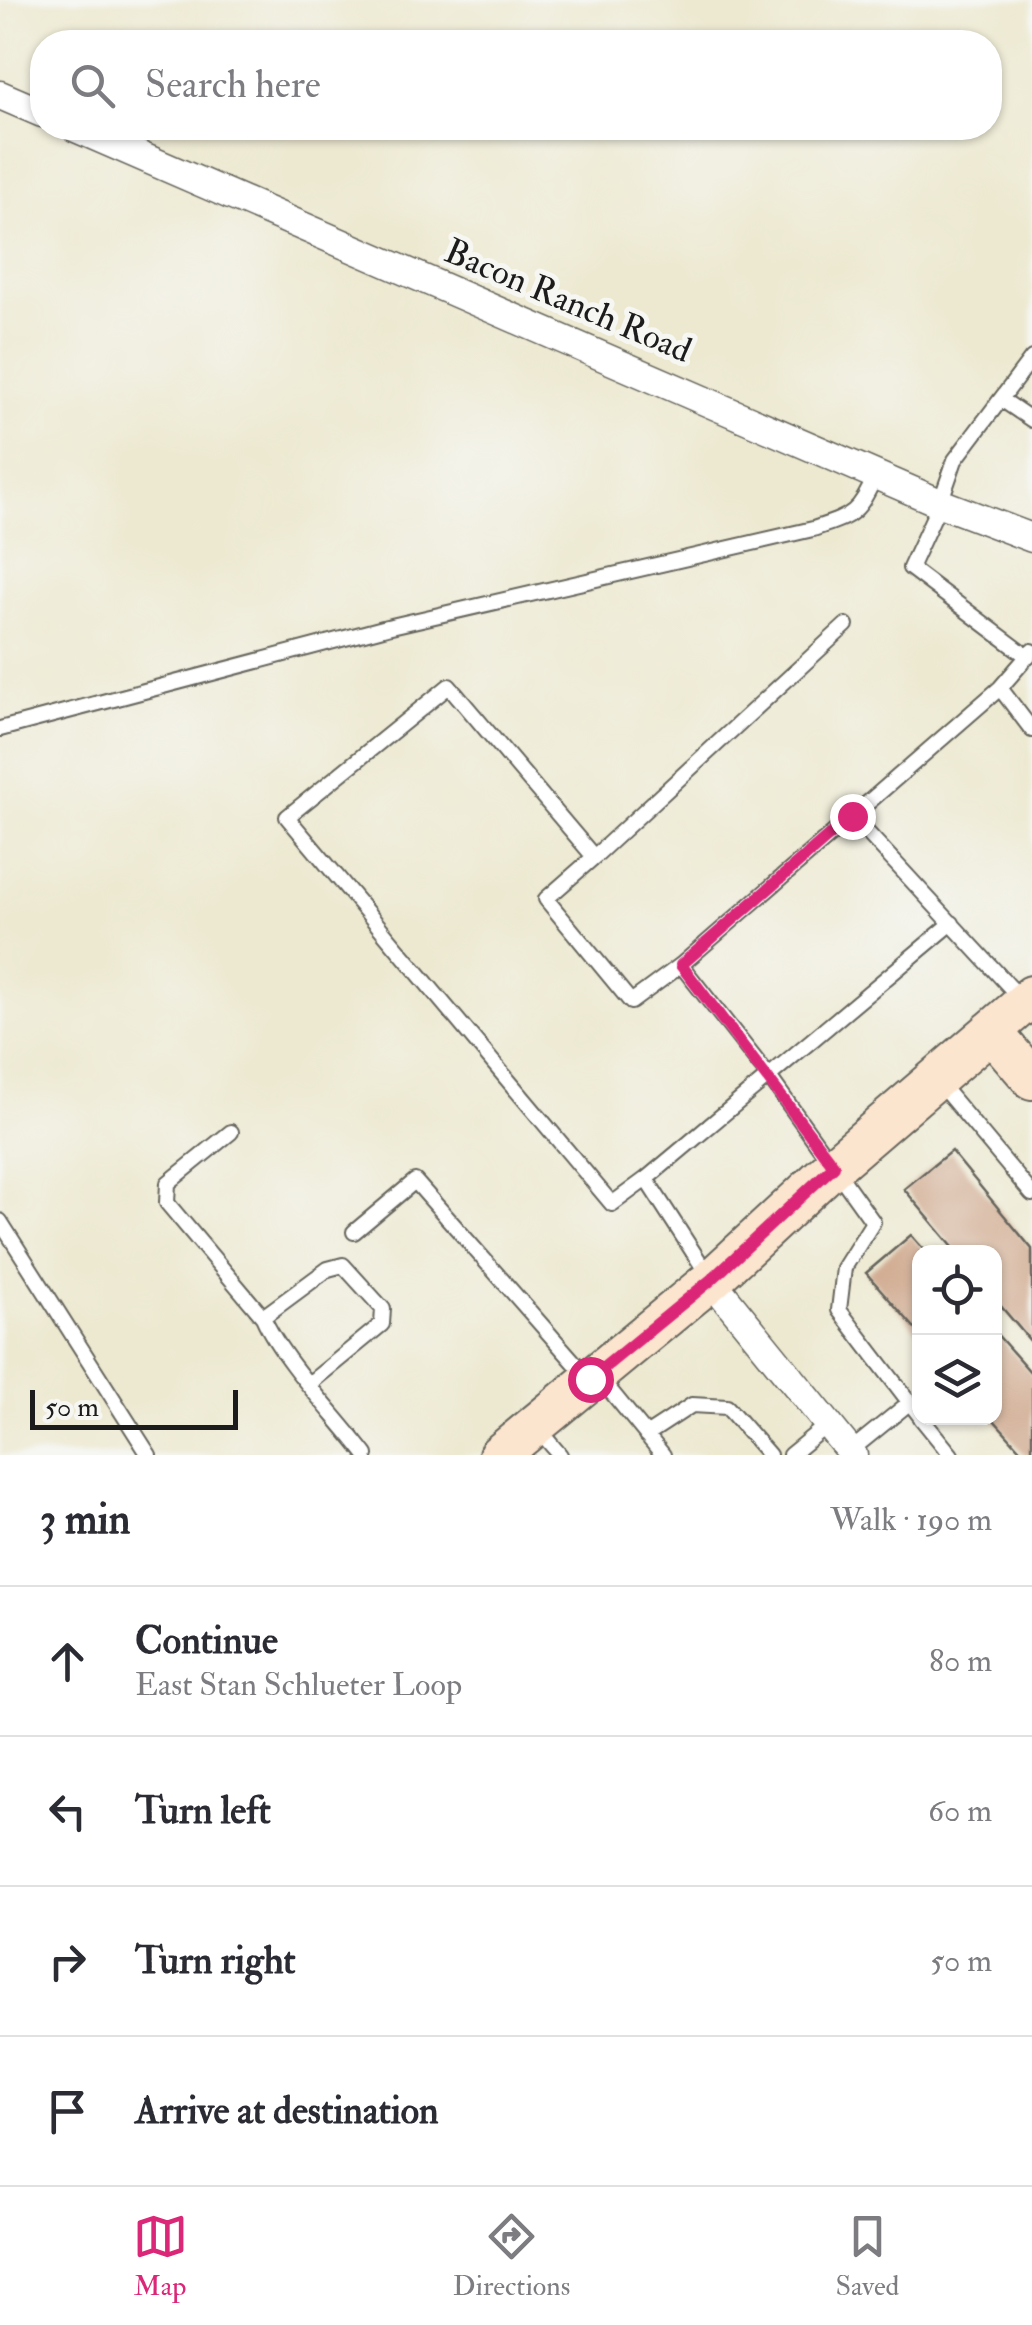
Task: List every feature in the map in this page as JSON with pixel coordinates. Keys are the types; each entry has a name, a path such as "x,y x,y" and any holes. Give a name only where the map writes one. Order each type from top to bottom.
{"main road":[{"path":"499,1455 547,1440 593,1376 711,1280 834,1166 1028,1000"},
{"path":"992,1031 1032,1080"}],"street":[{"path":"0,94 30,108"},
{"name":"Bacon Ranch Road","path":"104,140 940,503 1032,538"},
{"path":"711,1280 852,1453"}],"lane":[{"path":"846,625 546,899 631,1002 681,965 1000,688 1030,654 910,568 956,460 1032,358"},
{"path":"1001,399 1032,420"},
{"path":"0,729 387,627 813,529 846,518 861,506 876,475"},
{"path":"594,857 450,686 288,817 612,1204 770,1078 952,923"},
{"path":"1000,688 1032,730"},
{"path":"852,816 1028,1000"},
{"path":"681,965 770,1078 873,1222 844,1268 839,1310 912,1406"},
{"path":"935,1079 1032,1194"},
{"path":"231,1132 168,1183 167,1204 264,1317 270,1333 366,1455"},
{"path":"646,1179 711,1280"},
{"path":"354,1232 414,1180 662,1455"},
{"path":"0,1221 149,1455"},
{"path":"264,1317 328,1269 343,1265 383,1308 382,1324 310,1383"},
{"path":"852,1453 909,1402"},
{"path":"646,1435 692,1405 728,1406 768,1455"},
{"path":"790,1455 828,1424"},
{"path":"927,1425 951,1455"}],"building":[{"path":"951,1151 1032,1249 1032,1343 1002,1307 1002,1245 951,1245 904,1189"},
{"path":"911,1235 920,1245 912,1245 912,1325 866,1273"},
{"path":"1002,1340 1032,1374 1032,1455 1025,1455 998,1425 1002,1425"}],"route":[{"path":"590,1379 711,1280 834,1166 681,965 852,816"}]}
